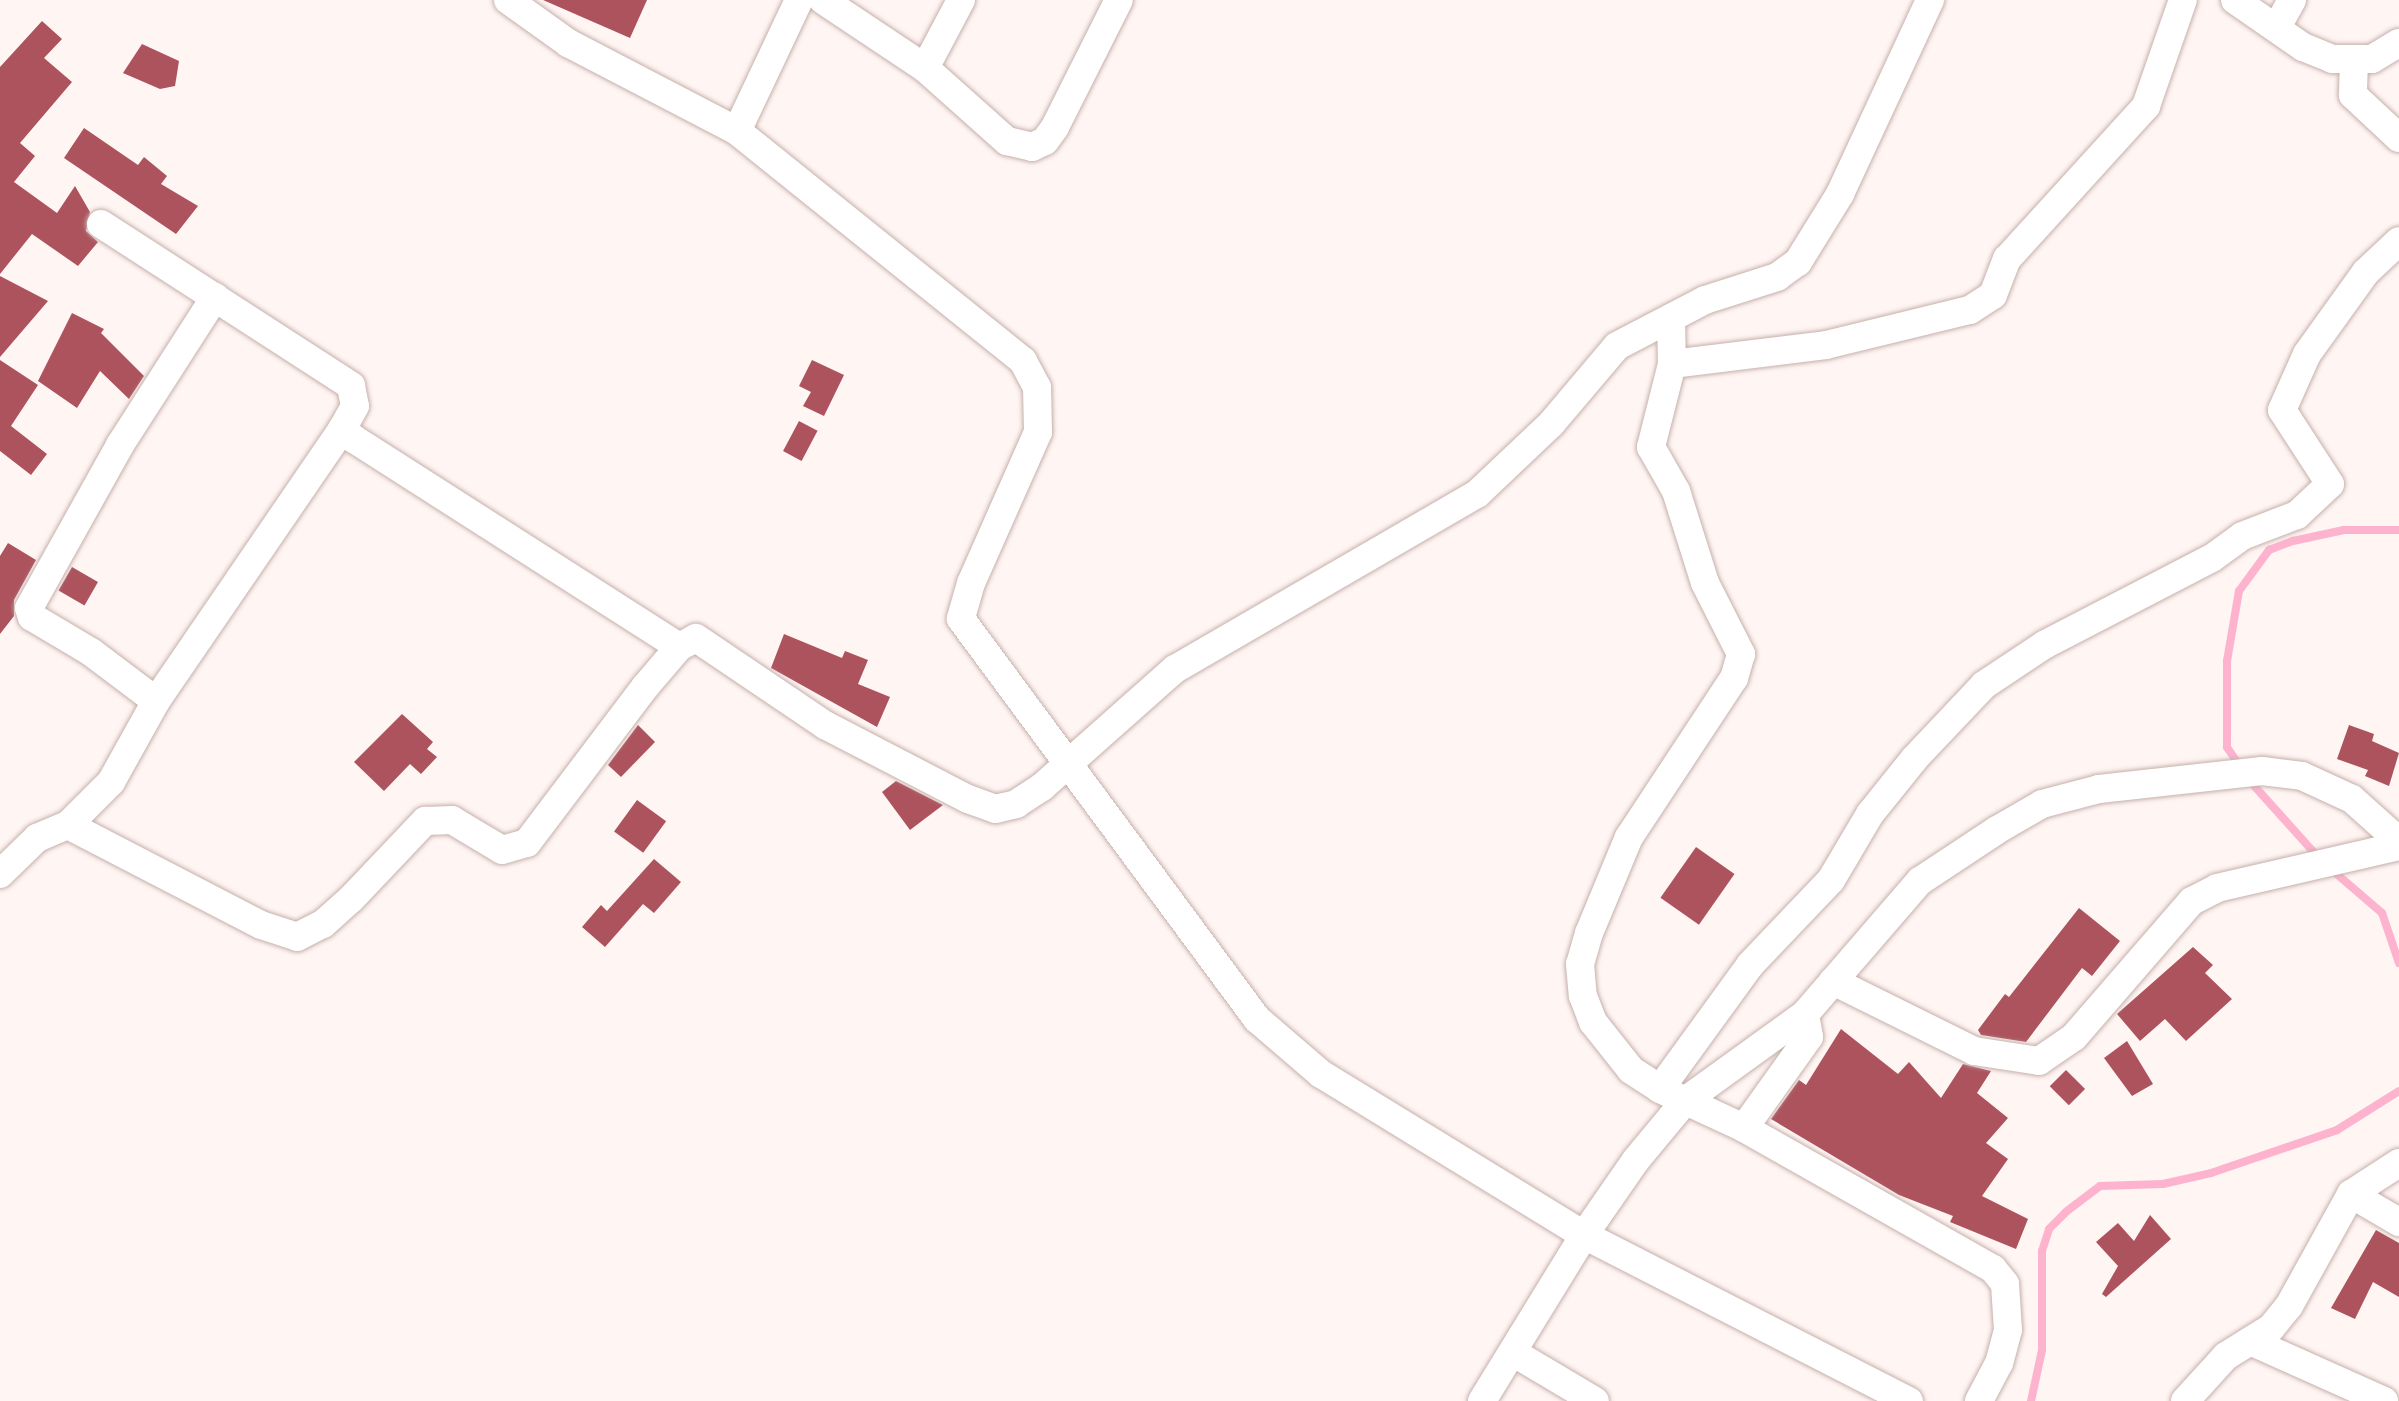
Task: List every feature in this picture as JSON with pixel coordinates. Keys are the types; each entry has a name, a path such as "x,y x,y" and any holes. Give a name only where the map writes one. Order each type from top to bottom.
{"street":[{"path":"508,0 568,43 737,131 1023,361 1037,387 1038,432 971,583 961,619 973,642 1070,761 1257,1019 1321,1074 1584,1235 1874,1394 1909,1401"},
{"path":"737,131 799,0"},
{"path":"823,0 925,68 1007,141 1032,147 1045,141 1055,127 1119,0"},
{"path":"925,68 961,0"},
{"path":"68,825 261,925 297,937 323,924 414,830 434,817 452,820 502,850 527,843 679,647 696,638 709,643 825,725 995,809 1030,796 1175,669 1269,610 1361,566 1477,494 1551,424 1617,346 1705,300 1777,277 1798,262 1840,194 1930,0"},
{"path":"1672,364 1826,345 1970,310 1993,295 2007,259 2146,106 2183,0"},
{"path":"2235,0 2303,47 2354,62 2399,43"},
{"path":"2277,27 2292,0"},
{"path":"2354,62 2353,95 2399,138"},
{"path":"1,871 37,838 68,825 111,782 156,701 355,406 351,386 101,224"},
{"path":"1482,1401 1584,1235 1636,1160 1750,965 1831,880 1870,814 1984,685 2044,645 2111,614 2242,536 2297,515 2330,484 2282,410 2307,354 2366,272 2399,241"},
{"path":"156,701 91,652 32,617 29,608 120,445 215,297"},
{"path":"1671,318 1672,364 1651,447 1676,491 1705,583 1741,654 1734,678 1629,837 1580,964 1583,996 1593,1022 1631,1070 1672,1095 1744,1128 1993,1269 2005,1284 2008,1330 1999,1363 1979,1401"},
{"path":"342,429 679,647"},
{"path":"1672,1095 1805,1014 1920,881 2042,804 2115,787 2251,772 2302,776 2352,799 2399,843"},
{"path":"1833,981 1974,1051 2039,1061 2074,1037 2192,901 2217,888 2399,843"},
{"path":"1744,1128 1809,1037 1805,1014"},
{"path":"2185,1401 2226,1356 2250,1341 2289,1306 2351,1194 2399,1163"},
{"path":"2351,1194 2399,1222"},
{"path":"2250,1341 2384,1401"},
{"path":"1514,1353 1585,1399"}],"building":[{"path":"543,0 647,0 630,38"},
{"path":"42,21 62,39 44,58 72,82 20,143 35,156 14,182 57,213 75,186 90,212 86,231 98,242 78,266 32,234 0,274 0,67"},
{"path":"142,44 179,61 175,86 160,89 123,73"},
{"path":"84,128 138,165 144,157 167,176 161,184 198,206 176,234 64,158"},
{"path":"0,276 48,301 0,357"},
{"path":"72,313 104,329 101,333 144,376 129,399 100,371 77,408 38,381"},
{"path":"0,360 38,385 11,426 47,454 31,475 0,451"},
{"path":"812,360 844,375 824,416 803,406 811,392 799,386"},
{"path":"799,421 818,431 802,461 783,451"},
{"path":"8,543 36,560 14,600 14,616 0,634 0,556"},
{"path":"72,567 98,582 84,605 58,590"},
{"path":"784,634 842,658 845,651 868,660 858,684 890,697 877,727 771,668"},
{"path":"402,714 433,742 427,749 437,757 421,774 410,764 384,791 354,762"},
{"path":"638,725 655,742 621,777 608,765"},
{"path":"2349,725 2374,734 2372,741 2399,753 2389,786 2365,776 2368,770 2337,759"},
{"path":"896,781 943,805 910,830 882,792"},
{"path":"637,800 666,821 643,853 614,832"},
{"path":"1696,847 1735,874 1699,925 1660,898"},
{"path":"654,859 681,882 654,913 643,904 605,947 582,927 601,905 607,911"},
{"path":"2079,908 2120,941 2092,976 2082,968 2026,1042 1981,1035 1978,1030 2005,994 2009,997"},
{"path":"2193,947 2213,965 2205,973 2232,999 2186,1041 2165,1019 2140,1041 2117,1014"},
{"path":"1841,1029 1898,1074 1909,1062 1941,1098 1963,1064 1991,1071 1977,1093 2008,1118 1986,1143 2008,1159 1982,1196 2028,1219 2016,1249 1950,1222 1953,1216 1899,1195 1771,1119 1799,1080 1806,1085"},
{"path":"2127,1041 2153,1084 2132,1096 2104,1058"},
{"path":"2066,1070 2085,1089 2069,1105 2050,1086"},
{"path":"2150,1215 2171,1239 2106,1297 2102,1294 2118,1266 2096,1242 2118,1223 2134,1241"},
{"path":"2376,1230 2399,1243 2399,1297 2373,1282 2355,1319 2331,1308"}],"waterway":[{"path":"2241,768 2227,747 2227,661 2239,591 2269,550 2293,541 2344,530 2399,530"},
{"path":"2248,779 2319,858"},
{"path":"2332,870 2382,913 2399,963"},
{"path":"2031,1401 2042,1350 2042,1251 2049,1229 2067,1211 2100,1186 2163,1184 2211,1173 2337,1130 2399,1091"}]}
